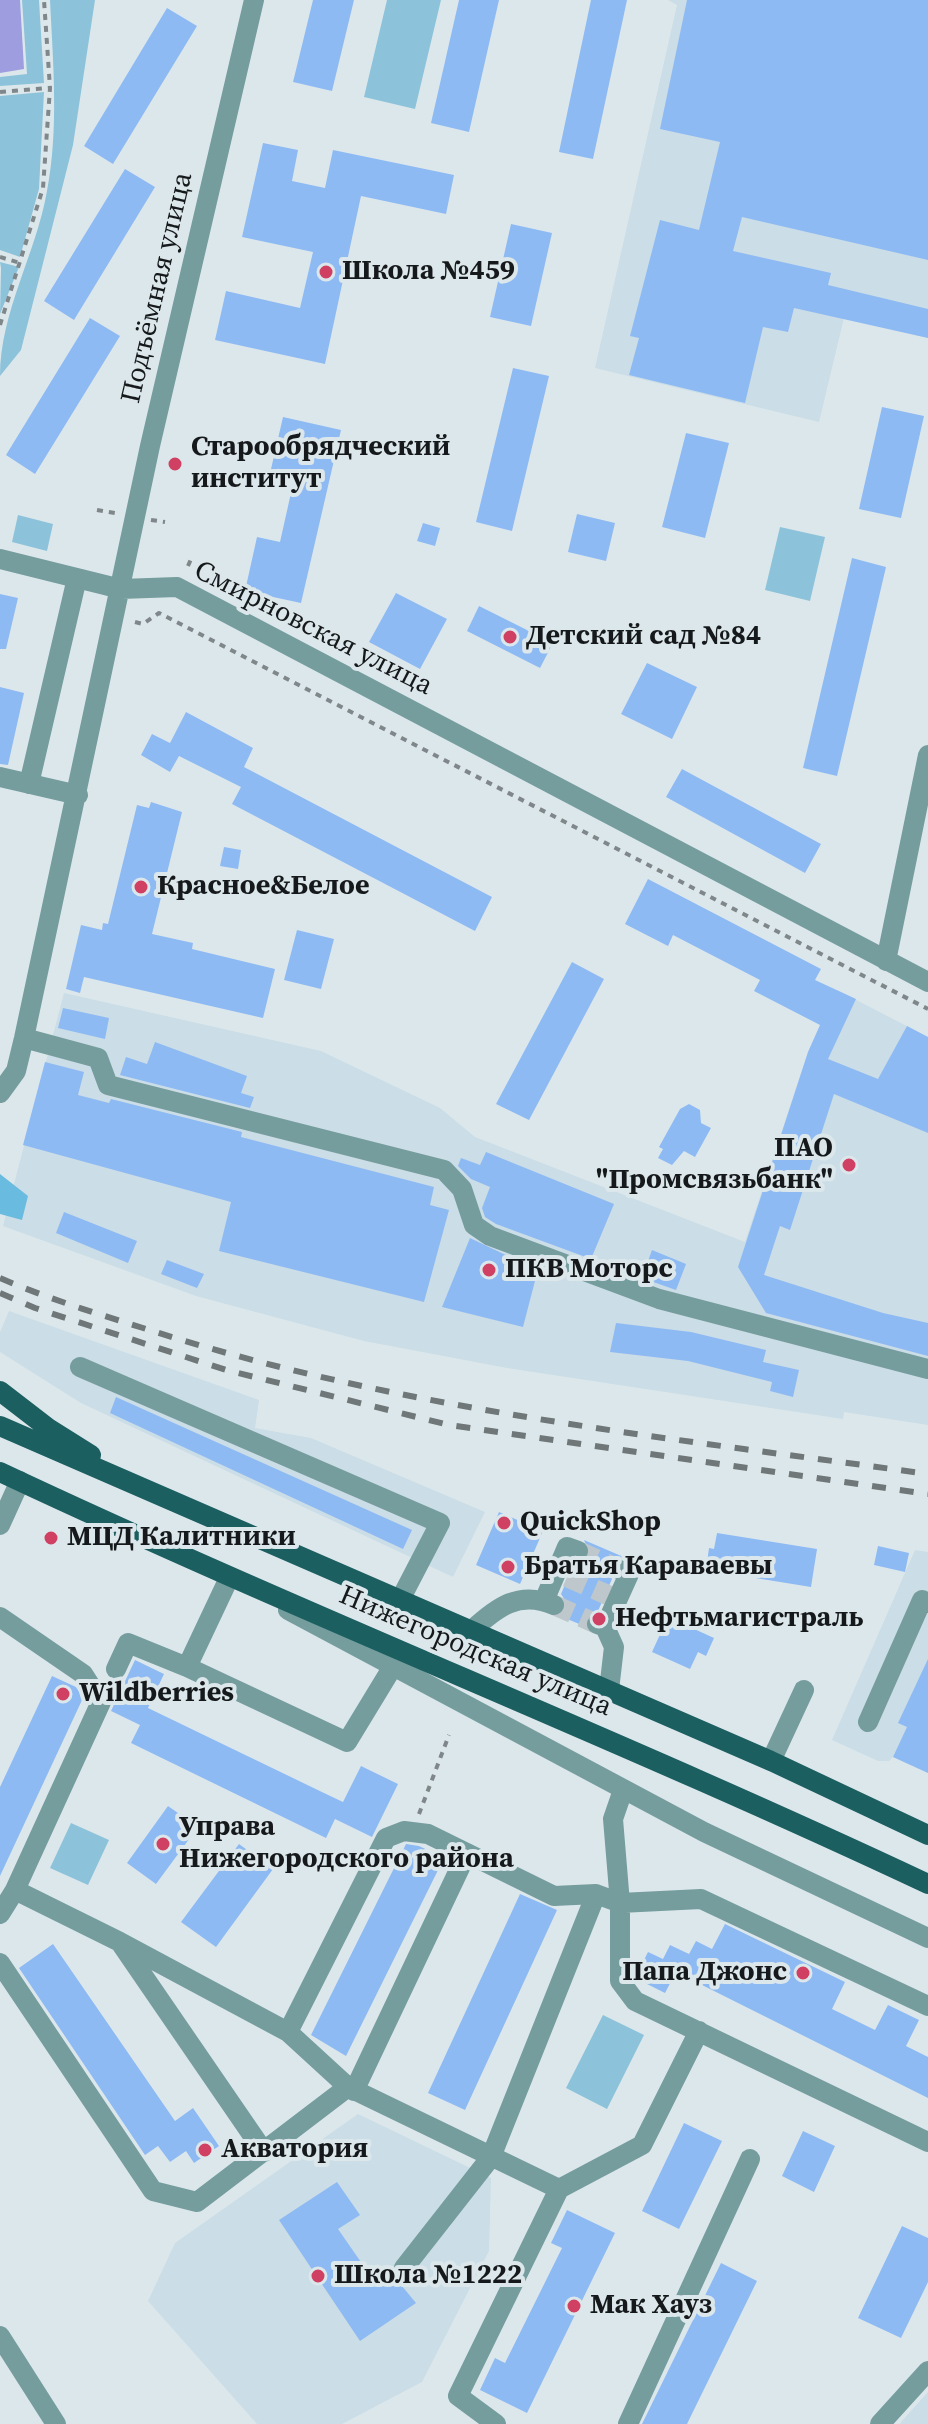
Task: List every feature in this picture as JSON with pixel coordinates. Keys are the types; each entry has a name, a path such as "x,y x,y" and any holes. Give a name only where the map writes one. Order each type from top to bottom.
{"main road":[{"path":"0,1391 48,1428 156,1494"},
{"name":"Нижегородская улица","path":"0,1426 771,1761 928,1835"},
{"name":"Нижегородская улица","path":"0,1472 236,1581 631,1748 928,1884"}],"street":[{"name":"Подъёмная улица","path":"121,589 254,0"},
{"name":"Смирновская улица","path":"0,559 121,589 177,587 928,982"},
{"path":"29,784 77,578"},
{"path":"3,1091 16,1071 24,1038 121,589"},
{"path":"886,961 928,755"},
{"path":"0,777 78,795"},
{"path":"24,1038 98,1058 108,1085 444,1170 462,1189 474,1225 490,1236 659,1299 928,1369"},
{"path":"80,1367 445,1519 400,1600"},
{"path":"0,1525 20,1481"},
{"path":"471,1631 495,1609 520,1598 549,1603 561,1575 567,1547 578,1551"},
{"path":"609,1690 614,1647 601,1626 629,1574 621,1570"},
{"path":"187,1667 236,1581 392,1668 704,1832 928,1938"},
{"path":"868,1722 922,1600 928,1603"},
{"path":"0,1617 83,1674 108,1686"},
{"path":"0,1914 15,1890 128,1643 187,1667 347,1742 392,1668"},
{"path":"771,1761 804,1690"},
{"path":"623,1790 613,1819 620,1903 620,1981 635,2001 928,2142"},
{"path":"288,2032 386,1838 404,1831 428,1834 554,1896 596,1894 620,1903 701,1899 928,2006"},
{"path":"0,1963 153,2191 197,2202 351,2089 467,1853"},
{"path":"15,1890 288,2032 351,2089 559,2189"},
{"path":"404,2268 491,2157 596,1894"},
{"path":"120,1942 264,2152"},
{"path":"496,2424 458,2396 559,2189 642,2145 699,2031"},
{"path":"628,2424 750,2159"},
{"path":"0,2336 56,2424"},
{"path":"880,2424 928,2371"}],"path":[{"path":"0,325 43,188 50,88 44,0"},
{"path":"0,92 50,88"},
{"path":"0,257 20,263"},
{"path":"97,510 121,514"},
{"path":"188,566 191,559"},
{"path":"135,622 143,624 159,613 928,1009"},
{"path":"428,1834 418,1812 449,1735"}],"shaded area":[{"path":"0,0 20,0 24,69 0,73"},
{"path":"22,0 39,0 44,83 0,86 0,77 27,74"},
{"path":"50,0 95,0 73,145 21,350 0,376 6,329 42,214 51,168 54,96"},
{"path":"387,0 441,0 415,109 364,97"},
{"path":"668,0 928,0 928,338 844,318 819,422 595,368 677,5"},
{"path":"44,92 39,189 20,257 0,250 0,96"},
{"path":"0,262 19,267 0,314 1,268"},
{"path":"18,515 53,524 47,551 12,542"},
{"path":"780,527 825,537 810,601 765,590"},
{"path":"837,990 928,1037 928,1425 844,1412 843,1419 507,1368 364,1341 196,1296 3,1226 64,993 321,1051 440,1108 475,1137 745,1242 808,1052"},
{"path":"0,1174 28,1196 22,1220 0,1214"},
{"path":"9,1311 259,1400 255,1428 311,1438 485,1512 453,1577 81,1403 0,1352 0,1332"},
{"path":"915,1550 928,1552 928,1773 893,1757 889,1761 878,1761 832,1740"},
{"path":"71,1823 109,1840 88,1885 50,1868"},
{"path":"603,2015 644,2035 607,2109 566,2088"},
{"name":"Школа №1222","path":"358,2114 491,2178 489,2251 422,2382 342,2424 257,2424 148,2301 175,2243"},
{"path":"928,2392 928,2424 900,2424 901,2422"}],"building":[{"path":"313,0 354,0 332,91 293,82"},
{"path":"459,0 499,0 469,132 431,123"},
{"path":"591,0 627,0 593,159 559,152"},
{"path":"687,0 928,0 928,260 742,217 733,251 831,273 828,285 928,309 928,338 794,308 788,332 763,327 745,403 629,375 639,338 630,336 660,220 699,230 720,142 660,129"},
{"path":"167,8 197,26 113,164 84,146"},
{"name":"Школа №459","path":"263,143 298,150 292,181 325,188 333,150 454,175 446,214 361,196 325,364 215,340 226,291 300,308 313,252 242,237"},
{"path":"125,169 155,187 74,320 44,301"},
{"path":"511,224 552,233 531,326 490,317"},
{"path":"90,318 120,336 35,474 6,455"},
{"path":"513,368 549,376 512,531 476,522"},
{"path":"882,407 924,416 901,518 859,509"},
{"path":"283,417 341,430 301,603 245,591 257,537 280,542 295,475 271,469"},
{"path":"686,433 729,443 705,538 662,527"},
{"path":"577,514 615,523 606,561 568,552"},
{"path":"423,523 440,528 435,546 417,541"},
{"path":"852,558 886,567 837,776 803,768"},
{"path":"396,593 447,619 420,669 369,642"},
{"path":"0,594 18,598 6,649 0,649"},
{"name":"Детский сад №84","path":"479,606 553,643 540,668 467,631"},
{"path":"647,663 697,687 672,739 621,714"},
{"path":"0,687 24,693 8,765 0,764"},
{"path":"186,712 253,748 244,767 492,897 475,931 232,804 241,787 179,756 170,772 141,755 152,734 170,743"},
{"path":"682,769 821,844 805,873 666,797"},
{"path":"151,802 182,812 152,934 193,943 192,949 275,969 263,1018 84,977 80,993 66,989 81,925 102,930 103,923 108,924 137,805 149,808"},
{"path":"224,847 241,850 238,869 220,866"},
{"path":"648,879 821,969 815,980 856,999 828,1059 878,1079 907,1026 928,1037 928,1133 834,1094 790,1230 780,1226 764,1275 883,1313 928,1323 928,1356 766,1313 738,1267 808,1052 820,1025 754,991 760,980 673,935 668,946 625,924"},
{"path":"297,930 334,939 321,989 284,980"},
{"path":"572,962 604,979 529,1120 496,1104"},
{"path":"63,1008 109,1018 105,1039 58,1028"},
{"path":"155,1042 247,1076 241,1093 254,1097 250,1108 120,1075 126,1057 147,1064"},
{"path":"45,1062 84,1072 78,1095 109,1103 111,1099 242,1132 241,1137 434,1187 430,1205 449,1210 424,1302 219,1251 231,1202 23,1145"},
{"path":"689,1104 700,1110 701,1123 711,1128 695,1157 684,1151 672,1165 658,1158 663,1149 659,1147 680,1109"},
{"path":"486,1152 614,1204 591,1259 496,1224 485,1217 482,1208 490,1187 471,1179 458,1166 461,1158 480,1165"},
{"path":"64,1212 137,1241 128,1263 56,1233"},
{"path":"470,1238 512,1258 509,1270 536,1277 523,1327 442,1307"},
{"path":"652,1250 686,1264 676,1290 642,1278"},
{"path":"167,1260 204,1274 197,1288 161,1274"},
{"path":"616,1323 691,1332 766,1350 763,1362 799,1370 793,1397 770,1391 772,1382 688,1361 610,1352"},
{"path":"116,1397 412,1530 403,1549 110,1413"},
{"path":"499,1512 543,1531 520,1584 476,1565"},
{"path":"717,1533 817,1549 811,1587 706,1570 709,1548 714,1549"},
{"path":"584,1540 626,1558 615,1559 610,1564 608,1572 612,1579 598,1611 588,1615 584,1626 560,1616 567,1603 561,1594 574,1563 586,1561 590,1555"},
{"path":"878,1546 909,1553 905,1572 874,1565"},
{"path":"668,1617 714,1638 706,1656 698,1652 690,1669 652,1652"},
{"path":"928,1659 928,1773 893,1757 907,1727 898,1723"},
{"path":"135,1660 164,1674 148,1708 343,1802 361,1766 398,1784 372,1837 335,1819 326,1838 131,1743 140,1725 111,1711"},
{"path":"52,1676 76,1687 83,1698 0,1876 0,1787"},
{"path":"168,1806 198,1827 156,1884 127,1863"},
{"path":"239,1844 273,1869 216,1947 181,1922"},
{"path":"406,1844 419,1846 444,1858 346,2056 311,2035"},
{"path":"520,1894 557,1910 465,2110 428,2093"},
{"path":"725,1924 845,1982 832,2009 875,2030 888,2005 919,2020 906,2046 928,2057 928,2098 676,1972 665,1993 635,1978 648,1952 663,1959 670,1945 689,1954 696,1941 712,1949"},
{"path":"53,1944 175,2121 193,2108 219,2146 194,2163 186,2151 170,2162 158,2146 145,2155 19,1968"},
{"path":"684,2123 722,2141 679,2229 642,2211"},
{"path":"803,2131 835,2146 814,2192 782,2176"},
{"path":"337,2182 360,2215 338,2229 372,2278 391,2266 392,2274 416,2303 360,2341 279,2220"},
{"path":"567,2210 615,2233 527,2413 480,2390 495,2358 505,2363 562,2248 551,2243"},
{"path":"902,2226 928,2238 928,2282 901,2338 858,2318"},
{"path":"721,2263 757,2281 687,2424 642,2424"}],"tunnel":[{"path":"578,1551 621,1570"},
{"path":"567,1577 610,1596"},
{"path":"554,1605 597,1624"}],"railway":[{"path":"0,1278 143,1328 336,1380 532,1418 928,1474"},
{"path":"0,1293 35,1308 226,1370 449,1425 928,1494"}],"place":[{"name":"Школа №459","path":"326,272"},
{"name":"Старообрядческий институт","path":"175,464"},
{"name":"Детский сад №84","path":"510,637"},
{"name":"Красное&Белое","path":"141,887"},
{"name":"ПАО \"Промсвязьбанк\"","path":"849,1165"},
{"name":"ПКВ Моторс","path":"489,1270"},
{"name":"QuickShop","path":"504,1523"},
{"name":"МЦД Калитники","path":"51,1538"},
{"name":"Братья Караваевы","path":"508,1567"},
{"name":"Нефтьмагистраль","path":"599,1619"},
{"name":"Wildberries","path":"63,1694"},
{"name":"Управа Нижегородского района","path":"163,1844"},
{"name":"Папа Джонс","path":"803,1973"},
{"name":"Акватория","path":"205,2150"},
{"name":"Школа №1222","path":"318,2276"},
{"name":"Мак Хауз","path":"574,2306"}]}
